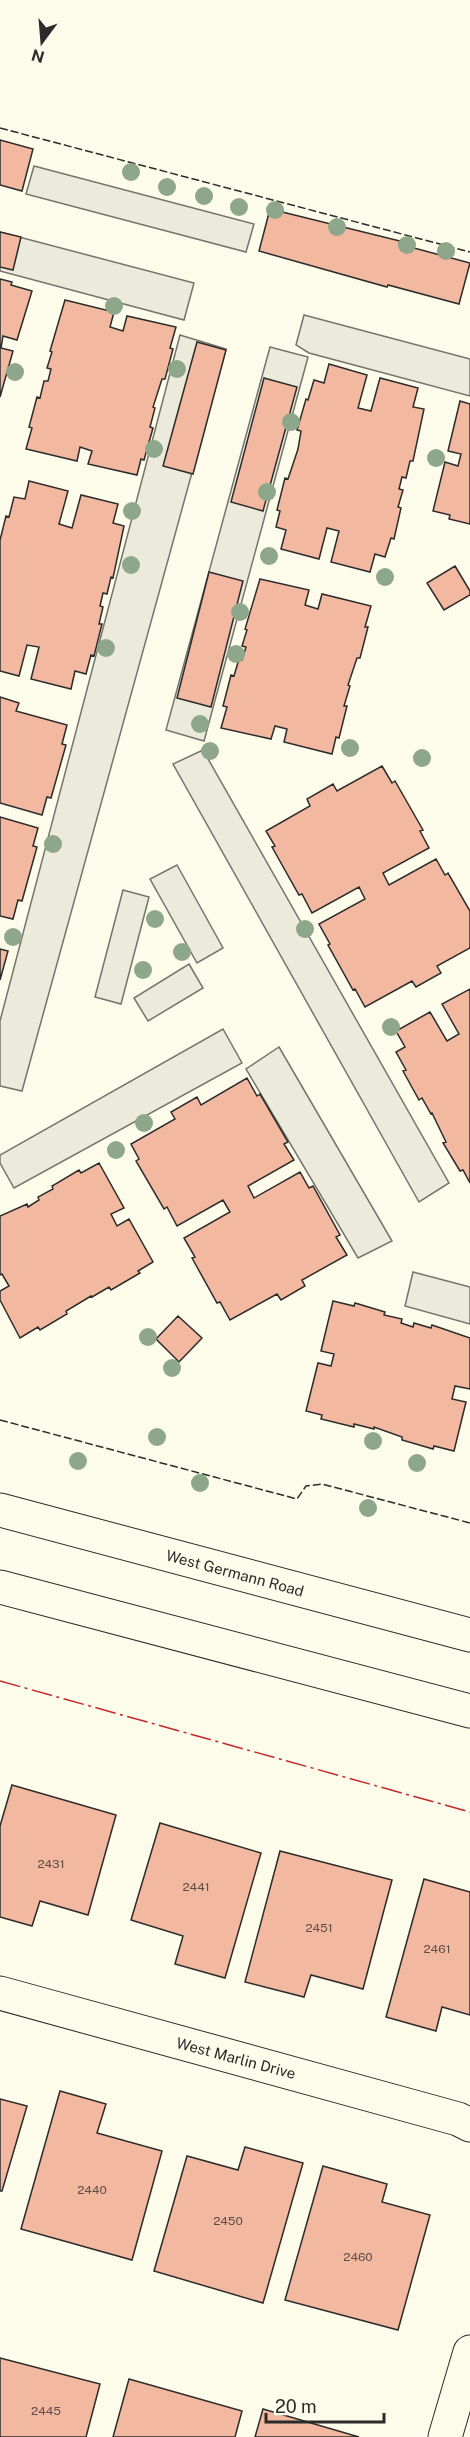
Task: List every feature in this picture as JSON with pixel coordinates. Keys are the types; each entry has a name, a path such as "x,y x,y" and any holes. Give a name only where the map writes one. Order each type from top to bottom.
{"main road":[{"name":"West Germann Road","path":"0,1510 470,1635"},
{"path":"0,1587 470,1711"},
{"name":"West Marlin Drive","path":"0,1993 458,2119 470,2126"},
{"path":"455,2423 470,2352"}],"shaded area":[{"path":"34,166 254,224 246,252 26,194"},
{"path":"0,232 194,283 184,320 0,271"},
{"path":"304,315 470,359 470,396 309,353 296,345"},
{"path":"180,335 226,349 22,1091 0,1086 0,1021"},
{"path":"270,347 308,357 204,741 166,730"},
{"path":"203,750 449,1183 419,1202 173,764"},
{"path":"177,865 223,948 197,963 150,879"},
{"path":"123,890 149,897 121,1004 95,997"},
{"path":"189,964 203,988 148,1021 134,998"},
{"path":"223,1029 242,1063 14,1188 0,1163 0,1155"},
{"path":"279,1047 392,1241 358,1258 246,1069"},
{"path":"413,1272 470,1287 470,1324 405,1306"}],"building":[{"path":"0,140 33,149 22,191 0,185"},
{"path":"270,209 400,241 399,244 470,263 459,304 388,285 387,287 259,251"},
{"path":"0,232 21,237 13,270 0,267"},
{"path":"0,279 32,291 17,340 3,336 1,348 13,351 0,397"},
{"path":"65,300 114,312 110,327 123,331 127,316 176,327 165,379 162,379 153,407 155,408 150,427 153,428 137,475 88,464 92,451 80,447 77,461 26,449 37,397 40,398 44,381 48,381 51,369 47,368 52,352 50,351"},
{"path":"197,342 226,350 193,474 163,466"},
{"path":"329,364 367,375 358,408 371,411 380,378 418,388 413,407 424,409 413,461 410,461 406,478 402,477 399,489 403,490 398,507 401,508 394,539 391,538 385,557 375,554 370,572 331,562 339,531 327,528 319,559 281,549 286,530 276,527 280,511 277,510 285,478 288,479 298,449 301,431 297,430 306,399 308,400 314,380 324,383"},
{"path":"264,378 297,387 263,511 231,502"},
{"path":"460,401 470,404 470,524 449,519 450,515 433,511 445,462 458,466 461,454 448,451"},
{"path":"29,481 68,491 59,524 72,528 81,495 118,504 113,523 124,526 113,578 111,577 107,594 103,593 100,606 103,607 99,624 102,624 94,656 91,655 86,674 75,671 71,689 31,679 39,647 27,645 19,676 0,671 0,540 14,497 25,499"},
{"path":"455,566 470,591 470,595 444,610 427,583"},
{"path":"209,572 243,581 211,707 177,698"},
{"path":"260,579 309,590 305,605 318,609 322,594 371,606 360,658 357,658 348,685 350,686 344,706 347,706 339,738 336,737 332,754 284,742 287,729 275,726 271,739 221,728 227,707 223,706 231,675 234,676 239,659 242,660 246,647 242,646 247,630 245,629"},
{"path":"0,697 19,703 16,711 67,725 62,744 66,745 51,798 47,797 42,815 0,803"},
{"path":"382,766 392,783 395,781 423,830 420,831 429,848 383,873 389,885 436,859 445,875 448,873 470,911 470,948 437,966 441,973 416,987 412,981 365,1007 328,945 330,944 319,924 365,899 359,887 312,913 272,847 275,846 266,831 310,806 307,799 333,784 337,791"},
{"path":"0,817 38,828 33,846 37,847 22,901 18,900 13,919 0,916"},
{"path":"0,949 8,951 0,980"},
{"path":"470,989 470,1183 443,1143 446,1142 432,1113 422,1098 419,1100 403,1071 406,1070 396,1052 405,1047 396,1031 430,1012 447,1041 459,1034 442,1004"},
{"path":"247,1078 257,1096 260,1094 288,1142 284,1144 294,1160 248,1186 254,1198 300,1172 309,1188 313,1186 340,1235 336,1237 347,1255 302,1280 305,1286 281,1300 277,1294 230,1320 220,1302 217,1303 192,1258 195,1257 184,1238 230,1212 223,1200 177,1226 167,1207 164,1209 136,1161 139,1159 131,1144 175,1119 171,1112 197,1097 201,1105"},
{"path":"99,1163 124,1208 111,1214 117,1226 129,1219 153,1262 138,1271 140,1273 111,1290 109,1287 91,1296 40,1330 38,1327 20,1338 0,1300 0,1291 9,1286 2,1274 0,1275 0,1216 27,1204 28,1207 39,1200 38,1197 53,1189 52,1186 79,1170 81,1173"},
{"path":"333,1301 354,1306 355,1303 385,1312 384,1315 402,1319 401,1323 413,1327 414,1323 431,1328 432,1325 470,1338 470,1389 455,1386 452,1399 466,1402 454,1451 434,1446 433,1449 402,1440 402,1437 374,1427 374,1429 354,1424 354,1427 321,1419 322,1415 306,1411 318,1363 331,1366 334,1354 321,1351"},
{"path":"178,1316 202,1338 179,1362 156,1339"},
{"path":"12,1785 116,1815 88,1915 40,1901 32,1926 0,1917 0,1826"},
{"path":"160,1823 261,1853 225,1978 175,1964 183,1936 131,1920"},
{"path":"280,1851 392,1880 363,1989 311,1975 304,1997 245,1982"},
{"path":"424,1879 470,1892 470,2015 442,2007 436,2031 386,2017"},
{"path":"60,2091 106,2104 97,2133 162,2151 132,2260 21,2229"},
{"path":"0,2099 27,2106 2,2191 0,2191"},
{"path":"245,2147 303,2163 263,2303 154,2271 187,2156 238,2170"},
{"path":"323,2166 387,2184 382,2202 430,2215 398,2330 285,2300"},
{"path":"0,2358 100,2384 86,2437 0,2437"},
{"path":"129,2379 242,2411 235,2437 113,2437"},
{"path":"263,2409 359,2437 255,2437"}],"fence":[{"path":"0,128 470,252"},
{"path":"0,1420 297,1499 306,1486 322,1484 470,1523"}],"power":[{"path":"0,1681 470,1812"}]}
